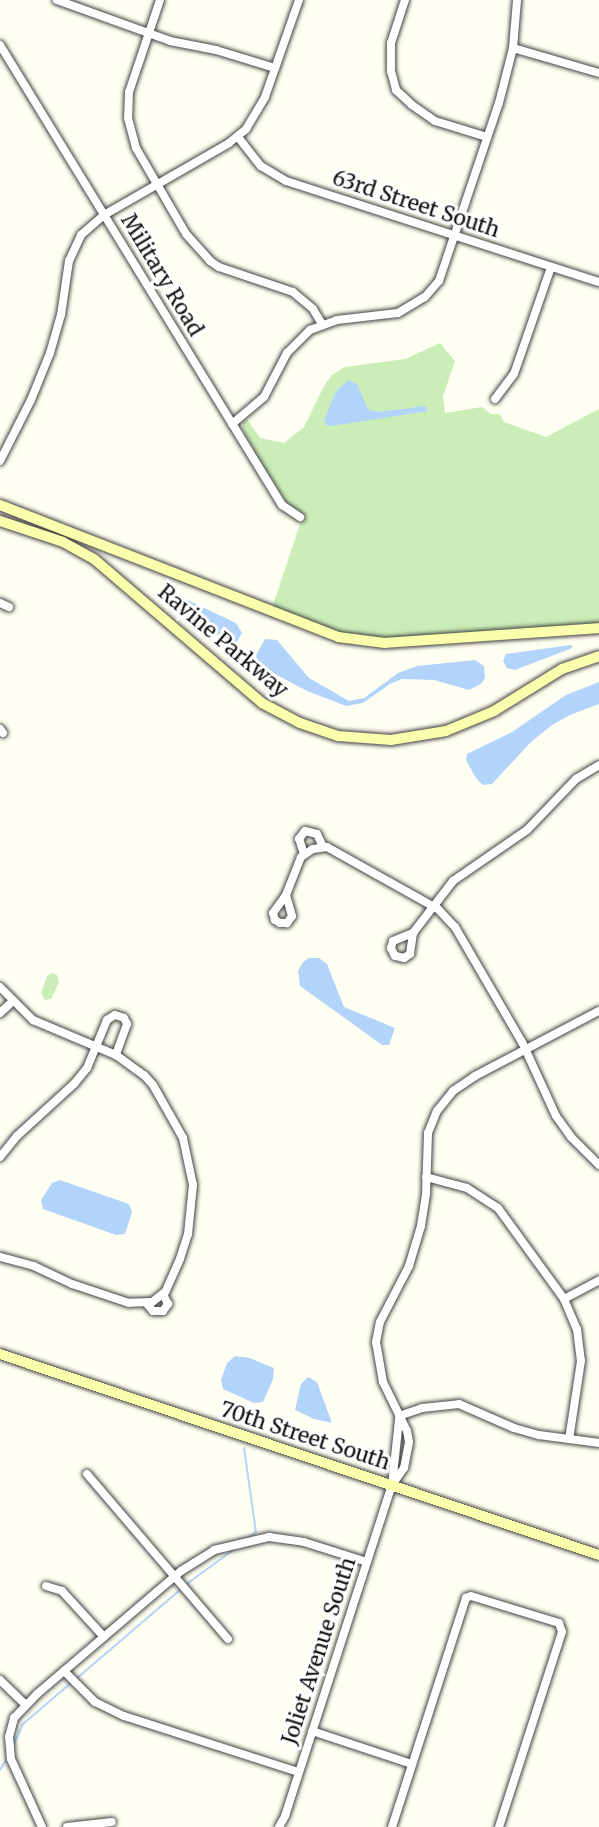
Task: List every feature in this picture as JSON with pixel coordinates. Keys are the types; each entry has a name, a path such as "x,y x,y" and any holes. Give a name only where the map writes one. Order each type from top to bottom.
{"street":[{"path":"57,0 148,33 275,68"},
{"path":"160,0 130,85 128,118 136,148 186,234 210,261 219,267 293,292 313,309 322,324"},
{"path":"0,461 31,400 50,353 73,249 81,235 104,215 238,137 260,110 299,0"},
{"path":"405,0 392,43 391,71 396,90 435,121 487,137"},
{"path":"232,424 264,397 294,344 322,324 345,318 391,315 414,305 425,297 439,280 499,103 513,48 517,0"},
{"name":"Military Road","path":"0,45 282,505 300,517"},
{"path":"513,48 599,73"},
{"name":"63rd Street South","path":"238,137 261,166 276,177 599,282"},
{"path":"495,399 514,374 551,267"},
{"name":"Ravine Parkway","path":"0,505 338,637 385,643 599,628"},
{"name":"Ravine Parkway","path":"0,521 63,542 94,559 262,702 300,723 338,735 391,740 446,731 488,714 562,669 599,656"},
{"path":"0,603 9,607"},
{"path":"413,933 433,905 460,874 527,830 576,779 599,765"},
{"path":"303,854 299,839 304,831 317,834 323,847"},
{"path":"286,896 297,863 303,854 323,847 336,850 433,905 455,927 526,1050 556,1116 571,1137 599,1165"},
{"path":"0,987 33,1020 116,1055 153,1085 183,1138 193,1185 188,1234 180,1259 163,1294 147,1304 134,1304 72,1284 34,1266 0,1257"},
{"path":"0,1013 13,1001"},
{"name":"Joliet Avenue South","path":"392,1485 404,1468 408,1453 407,1431 383,1382 376,1342 380,1322 409,1266 421,1226 428,1133 437,1111 453,1091 475,1076 599,1011"},
{"path":"0,1157 17,1136 74,1084 87,1068 109,1018 120,1016 126,1021 127,1026 116,1055"},
{"path":"426,1177 467,1188 498,1209 564,1299 577,1329 581,1361 569,1439"},
{"path":"564,1299 599,1280"},
{"path":"147,1304 153,1311 163,1311 168,1304 163,1294"},
{"name":"70th Street South","path":"0,1354 599,1555"},
{"path":"399,1416 422,1408 459,1404 514,1428 539,1436 599,1443"},
{"name":"Joliet Avenue South","path":"279,1827 285,1816 392,1485 399,1416"},
{"path":"87,1474 228,1639"},
{"path":"42,1827 9,1749 14,1718 64,1671 174,1577 214,1550 269,1537 304,1542 367,1562"},
{"path":"46,1586 62,1591 104,1637"},
{"path":"392,1827 466,1598 471,1596 561,1624 562,1630 499,1827"},
{"path":"64,1671 95,1702 124,1716 298,1772"},
{"path":"0,1680 26,1705"},
{"path":"312,1731 412,1764"},
{"path":"67,1827 112,1822"}],"green space":[{"path":"440,343 455,361 443,396 445,413 482,407 491,414 500,414 504,422 546,437 599,409 599,624 389,639 345,634 272,608 300,524 257,456 242,428 243,422 247,419 260,438 284,443 304,427 324,386 332,375 345,367 405,359"},
{"path":"52,973 57,975 59,982 51,999 45,1000 41,993 47,976"}],"water":[{"path":"349,380 357,384 368,409 379,412 425,406 428,411 332,426 326,425 324,420 334,396 338,389"},
{"path":"164,591 236,623 242,633 237,642 228,643 167,595"},
{"path":"265,639 277,640 309,678 349,701 364,698 398,673 417,666 475,660 484,666 485,678 481,684 469,690 434,680 402,679 390,684 363,703 346,706 307,691 258,665 256,655"},
{"path":"573,646 570,649 515,670 507,668 503,661 506,654"},
{"path":"599,682 599,704 552,725 531,742 492,784 483,785 476,778 466,760 467,754 512,732 566,695"},
{"path":"309,958 319,958 327,964 344,1007 395,1028 389,1045 382,1045 300,986 298,971 303,962"},
{"path":"60,1180 129,1204 132,1212 125,1234 116,1235 43,1209 41,1200 52,1183"},
{"path":"235,1356 250,1358 274,1368 273,1379 263,1402 254,1403 223,1389 221,1380 227,1363"},
{"path":"308,1377 317,1382 332,1423 314,1419 295,1410 301,1384"}],"waterway":[{"path":"244,1448 256,1532 247,1539"},
{"path":"76,1679 188,1583 236,1548"},
{"path":"13,1746 23,1724 71,1683"},
{"path":"0,1770 8,1757"}]}
